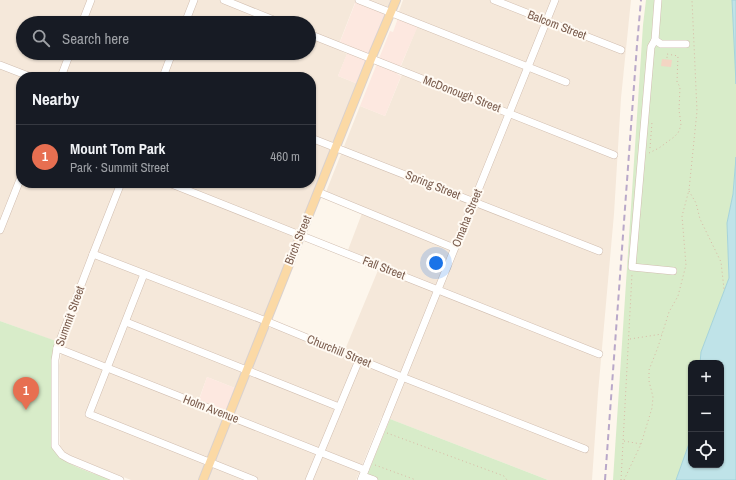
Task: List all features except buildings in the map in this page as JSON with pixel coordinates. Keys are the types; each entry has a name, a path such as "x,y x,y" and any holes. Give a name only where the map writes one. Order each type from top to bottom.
{"main road":[{"name":"Birch Street","path":"202,480 396,0"}],"street":[{"path":"85,16 91,0"},
{"path":"188,16 194,0"},
{"path":"224,0 264,16"},
{"path":"359,0 566,82"},
{"name":"Balcom Street","path":"494,0 621,50"},
{"name":"Omaha Street","path":"363,475 555,0"},
{"path":"658,0 655,40 651,47 632,267 672,271"},
{"name":"McDonough Street","path":"316,37 614,155"},
{"path":"655,40 661,44 686,44"},
{"path":"63,72 67,60"},
{"path":"165,72 169,60"},
{"path":"0,65 18,72"},
{"name":"Spring Street","path":"316,140 599,251"},
{"path":"0,230 17,188"},
{"name":"Summit Street","path":"120,188 57,348 55,360 55,446 62,455 69,460 120,480"},
{"name":"Fall Street","path":"182,188 599,354"},
{"path":"318,192 454,248"},
{"name":"Churchill Street","path":"93,254 266,321 358,360 585,449"},
{"path":"144,274 89,414 254,480"},
{"path":"126,322 340,407"},
{"name":"Holm Avenue","path":"57,348 320,452 374,480"},
{"path":"309,480 358,360"}],"path":[{"path":"624,480 641,444 654,402 649,381 649,370 669,312 678,296 684,274 686,257 682,222 683,210 689,190 697,111 692,0"},
{"path":"645,122 652,122 649,153 659,148 678,133 680,128 680,87 676,82 678,56 667,54 667,60"},
{"path":"689,190 696,203 700,219 721,262 724,289"},
{"path":"621,480 632,267"},
{"path":"629,339 662,334"},
{"path":"381,431 504,476 507,480"},
{"path":"624,441 641,444"},
{"path":"368,462 416,480"}],"shaded area":[{"path":"0,0 356,0 337,49 347,54 338,76 358,84 316,188 316,72 16,72 16,188 316,188 235,388 207,377 196,407 217,415 222,420 198,480 131,480 64,452 60,447 59,365 63,344 0,321"},
{"path":"364,0 392,0 388,10"},
{"path":"403,0 631,0 621,98 614,214 592,480 548,480 382,416 356,480 207,480 268,328 274,327 342,357 381,263 348,250 364,208 326,192 360,106 385,116 405,67 401,66 419,22 398,14"},
{"path":"356,1 387,14 358,84 338,76 350,46 340,42"},
{"path":"398,18 418,26 397,74 401,76 385,116 360,106 390,31 393,32"},
{"path":"207,377 235,388 226,409 222,409 199,400"}],"green space":[{"path":"646,0 732,0 736,84 736,157 733,194 727,223 729,278 701,352 700,360 688,360 688,446 676,480 613,480 643,25"},
{"path":"0,321 56,341 52,363 53,448 57,454 70,464 112,480 0,480"},
{"path":"390,419 548,480 365,480"}],"water":[{"path":"732,0 736,0 736,84"},
{"path":"736,157 736,480 676,480 688,446 688,468 724,468 724,360 700,360 701,352 729,278 727,223 733,194"}],"railway":[{"path":"605,480 641,0"}],"place":[{"name":"Mount Tom Park","path":"26,410"}]}
